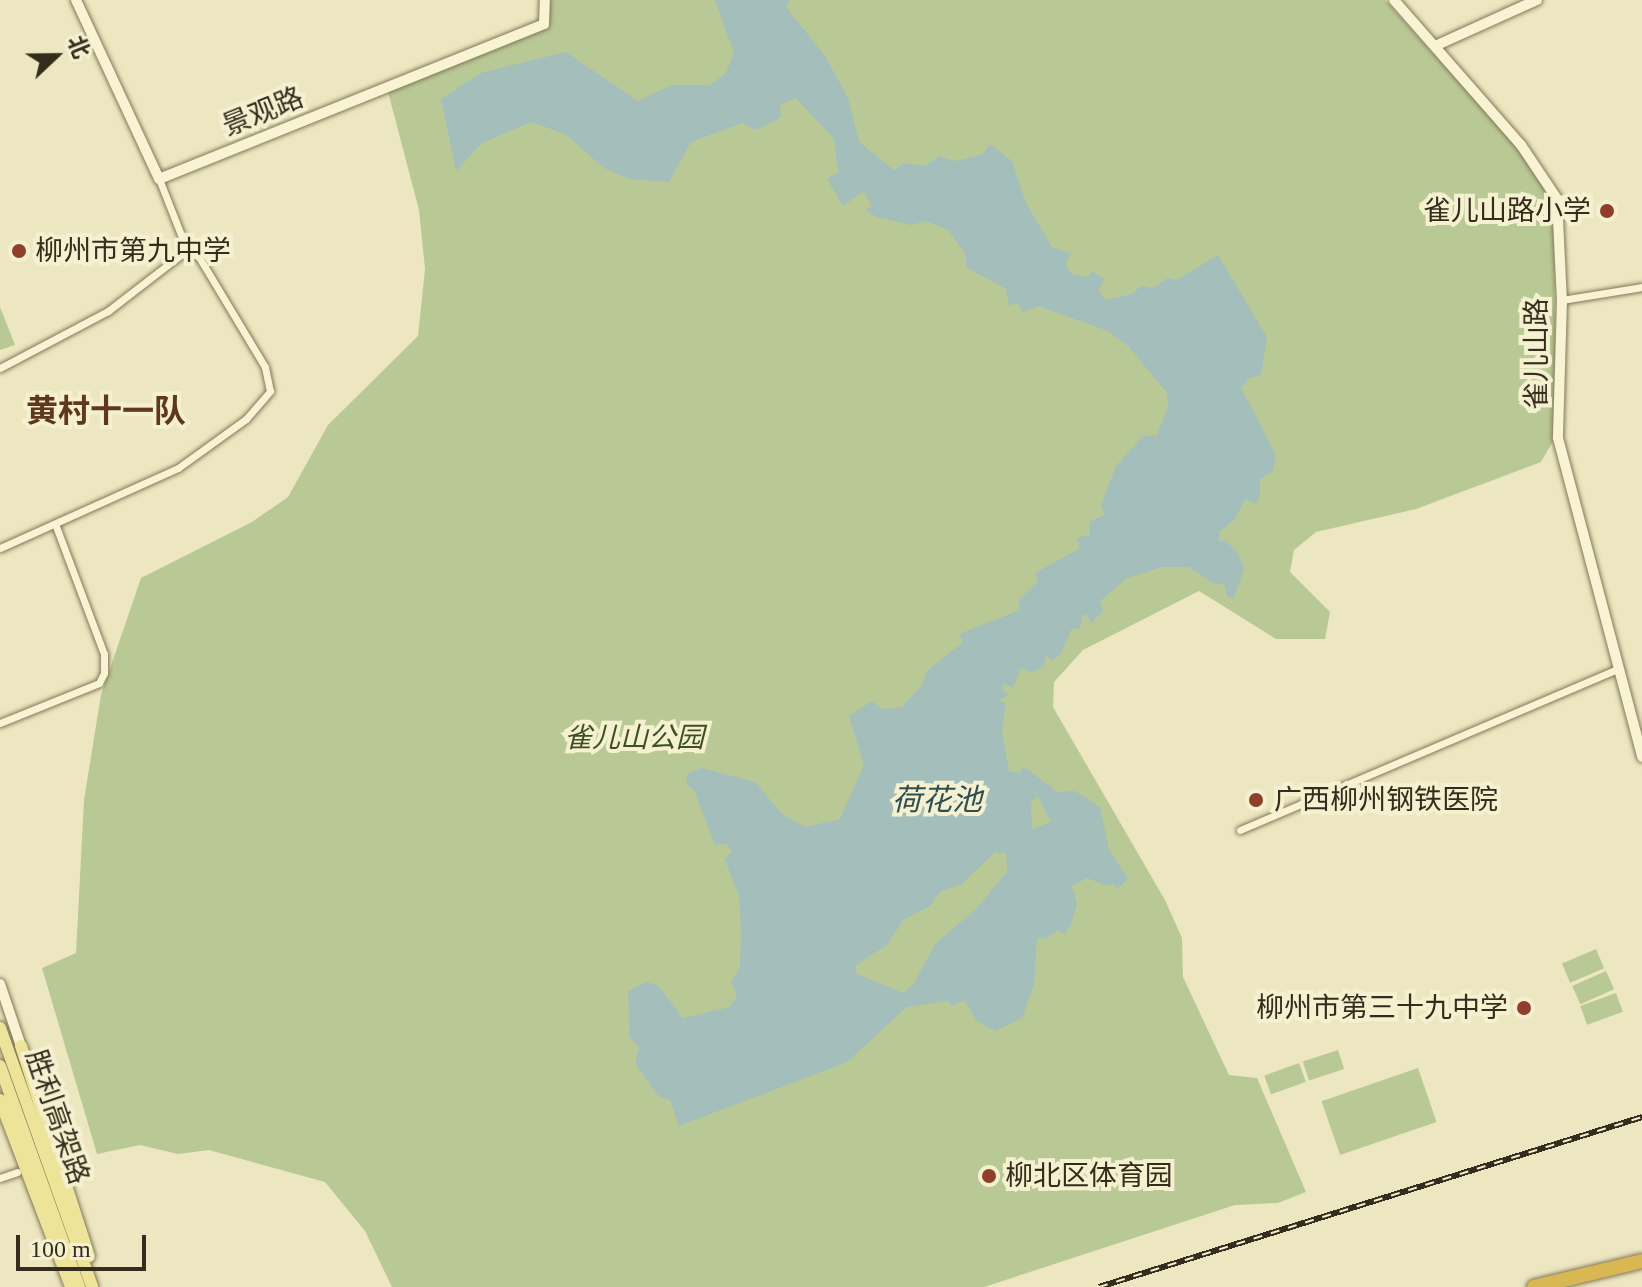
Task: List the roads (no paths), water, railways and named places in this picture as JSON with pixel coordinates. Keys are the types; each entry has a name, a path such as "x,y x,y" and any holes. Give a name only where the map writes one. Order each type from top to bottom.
{"highway":[{"path":"1534,1287 1642,1263"},
{"path":"1576,1287 1642,1263"}],"main road":[{"name":"胜利高架路","path":"0,1028 62,1224"},
{"path":"21,1046 98,1287"},
{"name":"胜利高架路","path":"0,1066 62,1224"},
{"path":"0,1100 21,1169 71,1287"},
{"path":"62,1224 79,1287"},
{"path":"62,1224 92,1287"}],"street":[{"path":"0,548 56,526 178,468 246,419 270,391 265,367 199,257 187,250 159,179 76,0"},
{"name":"景观路","path":"159,179 544,24 545,0"},
{"name":"雀儿山路","path":"1394,0 1521,145 1557,199 1562,300 1558,438 1642,757"},
{"path":"1435,46 1537,0"},
{"path":"0,368 108,311 187,250"},
{"path":"1562,300 1642,287"},
{"path":"0,723 99,683 104,673 104,654 56,526"},
{"path":"1240,830 1617,669"},
{"path":"0,984 21,1046"},
{"path":"0,1178 21,1169"}],"water":[{"name":"荷花池","path":"715,0 790,0 786,7 825,56 848,98 859,142 894,170 904,163 926,166 939,156 955,161 982,155 990,144 1012,161 1026,203 1052,247 1071,254 1065,264 1072,274 1087,277 1093,271 1104,279 1099,291 1105,300 1132,294 1141,286 1152,288 1168,278 1177,280 1218,255 1267,337 1261,375 1249,378 1241,388 1276,455 1273,471 1260,479 1260,498 1255,503 1245,499 1235,519 1219,532 1219,542 1225,540 1238,553 1244,569 1234,598 1227,596 1224,584 1214,584 1189,567 1162,567 1127,578 1100,601 1103,610 1091,624 1087,614 1082,616 1080,629 1072,628 1061,653 1052,661 1047,655 1043,667 1030,672 1021,668 1013,688 1004,683 1003,691 1010,694 998,701 1006,703 1002,731 1009,771 1020,773 1023,766 1058,792 1075,791 1100,807 1109,849 1128,879 1117,889 1114,883 1108,886 1087,878 1072,886 1077,903 1071,924 1064,934 1058,930 1045,939 1037,937 1034,984 1022,1018 995,1031 977,1021 964,1000 952,1006 948,1001 907,1007 847,1062 679,1126 670,1100 659,1097 635,1063 639,1048 630,1037 628,991 646,982 659,986 683,1018 730,1007 737,996 731,981 740,968 741,933 739,896 725,860 732,851 726,844 715,845 694,790 686,784 688,773 702,768 755,782 782,814 805,827 840,819 864,765 849,716 872,701 882,709 902,707 922,685 927,671 963,642 959,634 1020,610 1018,601 1038,581 1035,573 1080,548 1076,538 1090,535 1089,522 1104,515 1101,505 1116,466 1143,436 1157,435 1168,407 1167,393 1129,347 1108,331 1038,306 1023,312 1017,303 1009,306 1006,289 966,267 966,255 948,230 926,221 911,225 877,217 865,210 872,206 863,191 843,206 827,179 838,172 834,139 796,98 780,105 781,117 765,126 755,130 742,123 691,142 669,182 629,179 604,168 565,134 531,122 482,143 456,171 441,99 481,73 566,52 638,101 672,85 710,85 726,73 734,53","holes":["1038,796 1051,822 1032,829 1031,803","995,852 1006,853 1007,872 976,909 936,943 913,985 903,993 857,974 855,966 888,944 903,920 930,906 940,892 962,884"]}],"railway":[{"path":"1099,1287 1642,1117"}],"place":[{"name":"雀儿山路小学","path":"1607,211"},
{"name":"柳州市第九中学","path":"19,251"},
{"name":"广西柳州钢铁医院","path":"1256,800"},
{"name":"柳州市第三十九中学","path":"1524,1008"},
{"name":"柳北区体育园","path":"989,1176"}],"district":[{"name":"黄村十一队","path":"106,411"}],"park label":[{"name":"雀儿山公园","path":"634,738"}]}
